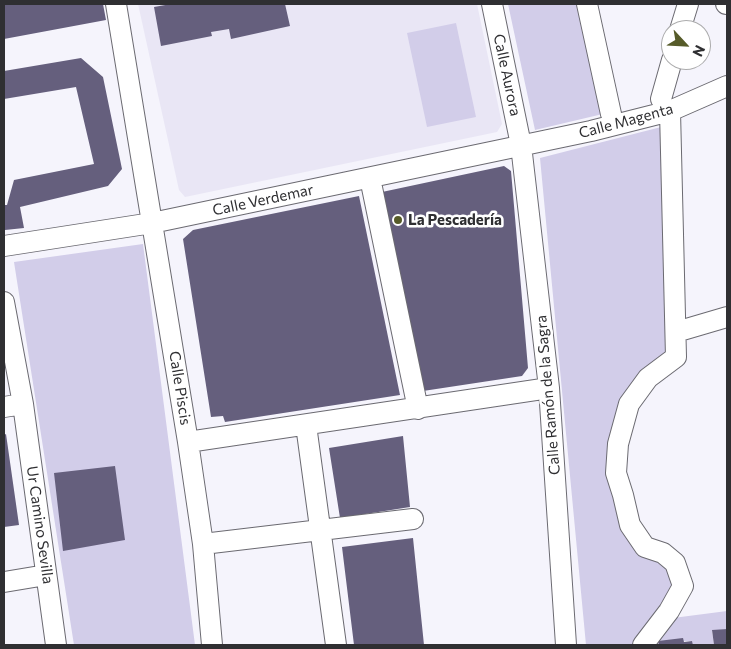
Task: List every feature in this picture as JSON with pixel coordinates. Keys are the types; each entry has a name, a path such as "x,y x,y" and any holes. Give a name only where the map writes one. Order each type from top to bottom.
{"street":[{"name":"Calle Piscis","path":"116,4 188,442 550,388"},
{"name":"Calle Aurora","path":"492,4 521,146"},
{"path":"587,4 611,114"},
{"path":"683,20 688,4"},
{"path":"643,645 669,611 683,586 675,564 663,554 646,547 630,525 616,473 618,444 629,404 648,378 676,358 665,105 670,70"},
{"name":"Calle Magenta","path":"521,146 591,131 727,86"},
{"name":"Calle Verdemar","path":"4,246 152,223 521,146"},
{"name":"Calle Ramón de la Sagra","path":"521,146 550,388 566,645"},
{"path":"370,178 418,408"},
{"name":"Ur Camino Sevilla","path":"4,302 14,405 46,575 56,645"},
{"path":"676,332 727,317"},
{"path":"306,425 336,645"},
{"path":"188,442 203,544 212,645"},
{"path":"203,544 413,519"},
{"path":"4,582 46,575"}],"shaded area":[{"path":"138,4 477,4 502,124 497,132 185,197 179,190"},
{"path":"508,4 584,4 607,113 535,130"},
{"path":"456,23 476,117 427,127 407,33"},
{"path":"665,126 672,343 666,357 622,406 626,527 664,563 677,584 638,645 586,645 540,158"},
{"path":"143,244 195,645 74,645 14,262"},
{"path":"727,611 727,629 712,631 714,645 693,645 692,641 658,641 659,645 649,645 673,618"}],"building":[{"path":"103,4 106,20 4,39 4,5"},
{"path":"171,4 285,4 290,26 231,39 229,29 211,32 212,36 161,46 154,7"},
{"path":"81,58 103,77 122,169 108,186 20,207 24,228 5,230 4,205 7,205 14,180 94,164 76,87 4,99 4,71"},
{"path":"504,166 511,171 528,368 522,376 423,391 382,192"},
{"path":"359,196 400,395 225,422 223,416 211,417 183,239 193,230"},
{"path":"6,434 19,525 4,527 4,435"},
{"path":"403,436 410,507 340,518 329,448"},
{"path":"115,466 125,540 63,551 54,473"},
{"path":"413,538 424,645 354,645 342,547"},
{"path":"727,629 727,645 714,645 712,630"},
{"path":"683,638 684,642 692,641 693,645 659,645 658,641"}],"place":[{"name":"La Pescadería","path":"398,220"}]}
